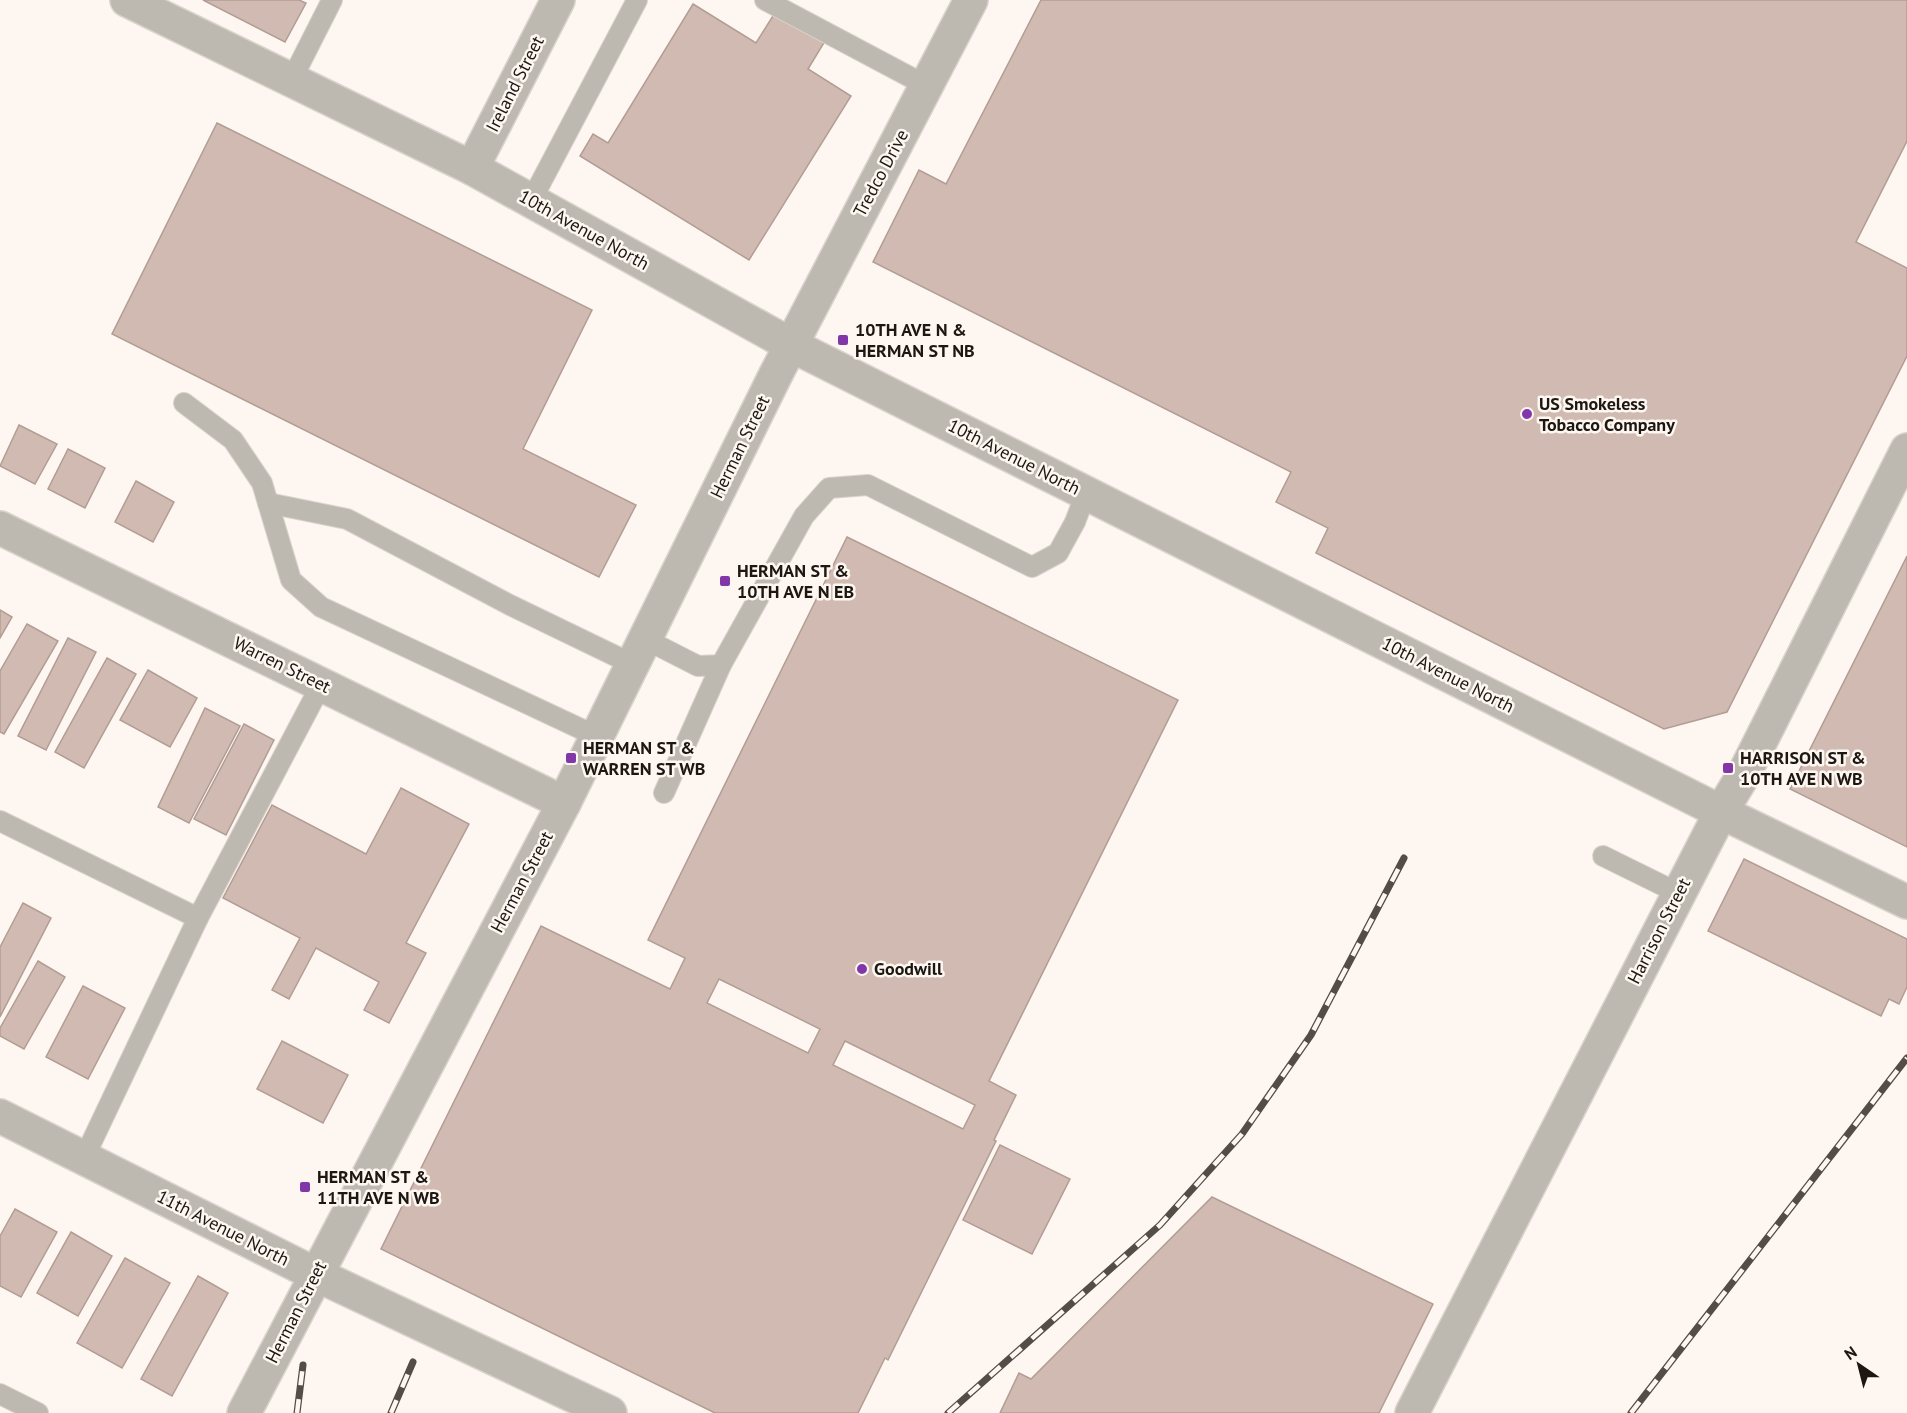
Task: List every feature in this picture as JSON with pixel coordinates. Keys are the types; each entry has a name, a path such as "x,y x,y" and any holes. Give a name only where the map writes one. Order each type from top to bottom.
{"street":[{"name":"10th Avenue North","path":"127,0 472,168 791,345 1721,812 1907,902"},
{"name":"Ireland Street","path":"472,168 558,0"},
{"name":"Tredco Drive","path":"791,345 971,0"},
{"name":"Herman Street","path":"244,1413 564,803 791,345"},
{"name":"Harrison Street","path":"1412,1413 1678,893 1749,764 1907,450"},
{"name":"Warren Street","path":"0,528 564,803"},
{"name":"11th Avenue North","path":"0,1116 315,1274 610,1413"}],"lane":[{"path":"292,79 332,0"},
{"path":"531,201 637,0"},
{"path":"765,0 927,86"},
{"path":"184,403 233,440 262,483 291,580 321,607 596,736"},
{"path":"664,793 721,665 804,516 829,488 868,485 1032,567 1058,554 1075,522 1086,493"},
{"path":"268,503 346,519 510,605 638,651 698,666 721,665"},
{"path":"84,1158 198,918 321,685"},
{"path":"0,821 198,918"},
{"path":"1603,856 1678,893"},
{"path":"0,1394 38,1413"}],"building":[{"path":"203,0 299,0 306,3 285,42"},
{"name":"US Smokeless Tobacco Company","path":"1041,0 1907,0 1907,141 1856,242 1907,268 1907,356 1727,712 1664,729 1316,553 1328,528 1276,502 1291,472 873,262 919,170 946,184"},
{"path":"693,4 756,43 776,11 825,41 808,69 851,96 749,260 580,156 593,134 608,143"},
{"path":"217,123 592,310 523,449 636,505 599,577 112,334"},
{"path":"19,425 57,444 35,484 0,466"},
{"path":"68,449 105,468 85,508 48,489"},
{"path":"136,481 174,502 153,542 115,522"},
{"name":"Goodwill","path":"847,537 1178,700 989,1081 1016,1095 994,1140 996,1141 888,1360 885,1358 858,1413 715,1413 381,1249 541,926 670,989 685,958 648,940","holes":["719,979 820,1029 808,1053 707,1003","845,1041 975,1105 963,1129 833,1065"]},
{"path":"1907,556 1907,847 1790,789"},
{"path":"0,610 12,617 0,638"},
{"path":"27,624 58,641 4,734 0,732 0,671"},
{"path":"68,638 96,652 46,750 18,736"},
{"path":"107,658 136,674 84,768 55,752"},
{"path":"148,670 197,698 170,747 120,720"},
{"path":"205,708 240,726 189,823 158,807"},
{"path":"244,724 274,740 226,835 194,819"},
{"path":"401,788 469,824 406,943 426,953 389,1023 364,1010 379,982 316,948 289,999 272,990 300,938 223,898 272,805 366,854"},
{"path":"1744,859 1907,939 1907,987 1899,1004 1889,999 1881,1016 1708,931"},
{"path":"23,903 51,918 0,1017 0,947"},
{"path":"38,961 65,977 24,1049 0,1036 0,1028"},
{"path":"83,986 125,1008 88,1079 46,1057"},
{"path":"282,1041 348,1075 323,1123 257,1089"},
{"path":"1000,1145 1070,1179 1032,1254 963,1220"},
{"path":"1212,1197 1433,1304 1379,1413 1000,1413 1019,1373 1031,1379"},
{"path":"15,1209 57,1232 21,1297 0,1286 0,1236"},
{"path":"71,1232 112,1256 78,1316 37,1293"},
{"path":"125,1258 170,1283 122,1368 77,1343"},
{"path":"198,1276 228,1293 172,1396 141,1379"}],"railway":[{"path":"948,1413 1160,1225 1242,1134 1311,1035 1404,858"},
{"path":"1631,1413 1907,1058"},
{"path":"391,1413 413,1362"},
{"path":"297,1413 303,1365"}],"place":[{"name":"10TH AVE N & HERMAN ST NB","path":"843,340"},
{"name":"US Smokeless Tobacco Company","path":"1527,414"},
{"name":"HERMAN ST & 10TH AVE N EB","path":"725,581"},
{"name":"HERMAN ST & WARREN ST WB","path":"571,758"},
{"name":"HARRISON ST & 10TH AVE N WB","path":"1728,768"},
{"name":"Goodwill","path":"862,969"},
{"name":"HERMAN ST & 11TH AVE N WB","path":"305,1187"}]}
